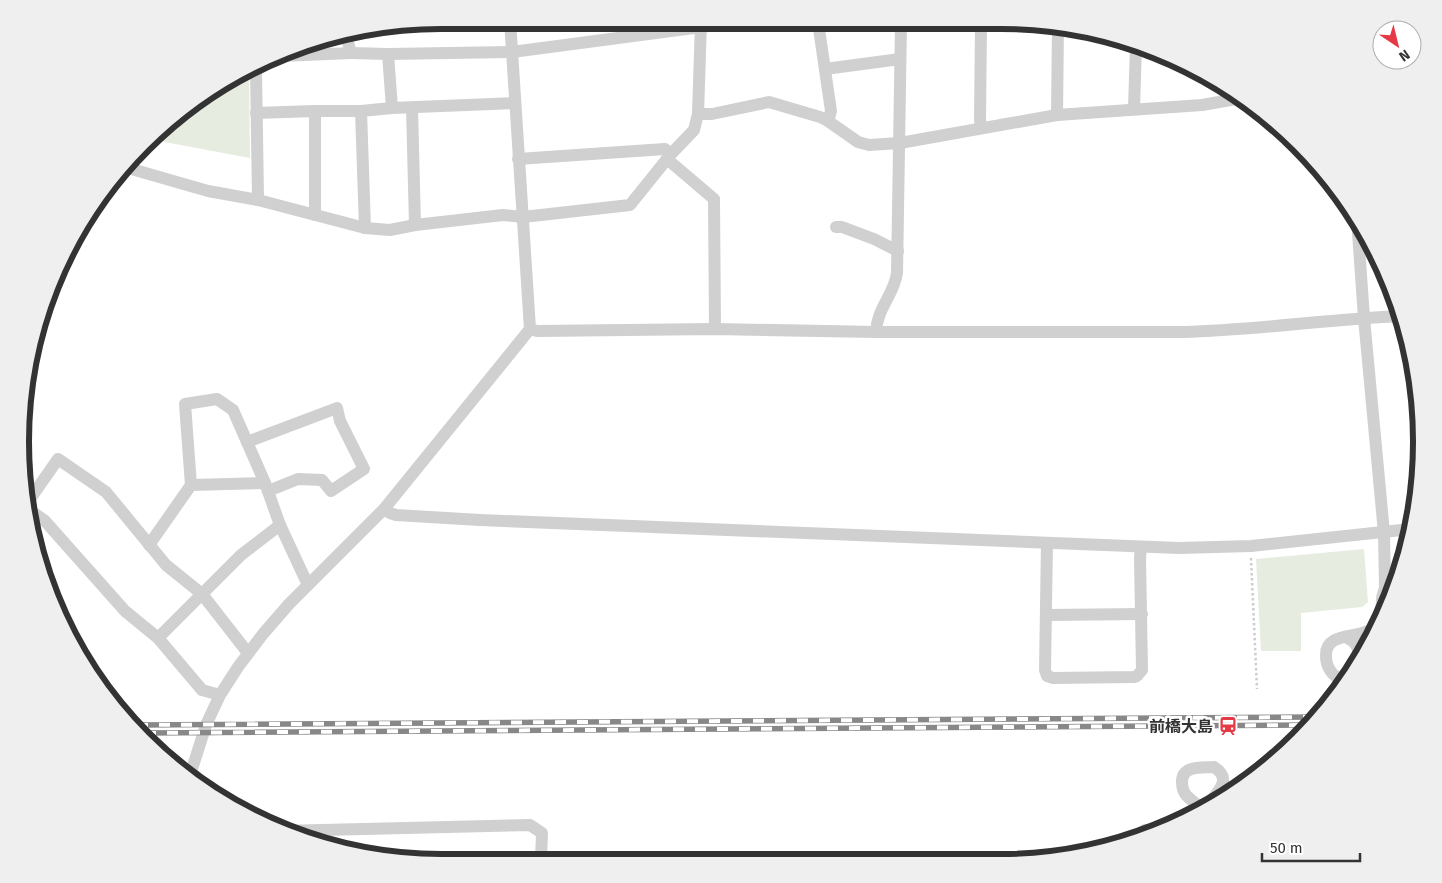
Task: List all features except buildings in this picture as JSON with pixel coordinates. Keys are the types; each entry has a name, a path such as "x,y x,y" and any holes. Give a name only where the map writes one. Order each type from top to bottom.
{"street":[{"path":"191,770 206,725 220,696 248,653 289,604 384,509 530,330 511,29"},
{"path":"297,55 512,52 667,29"},
{"path":"131,169 208,191 258,200 365,228 390,230 415,225 503,215 523,218 630,205 669,156 694,130 698,114 701,29"},
{"path":"819,29 831,111 828,121"},
{"path":"876,332 877,320 897,276 901,29"},
{"path":"981,29 981,128"},
{"path":"1058,33 1058,115"},
{"path":"347,40 351,53"},
{"path":"1134,108 1136,52"},
{"path":"388,54 392,108"},
{"path":"825,69 900,59"},
{"path":"256,73 258,200"},
{"path":"698,114 712,114 769,102 820,117 862,144 870,145 900,143 1058,115 1134,108 1202,105 1231,98"},
{"path":"256,113 361,111 515,103"},
{"path":"412,108 415,225"},
{"path":"315,111 315,215"},
{"path":"361,111 365,228"},
{"path":"518,159 665,149 669,156 714,199 715,330"},
{"path":"836,227 842,227 874,239 898,251"},
{"path":"1358,235 1384,532 1387,586"},
{"path":"530,330 1218,331 1393,316"},
{"path":"150,544 191,485 185,404 217,399 234,410 280,525 308,585"},
{"path":"191,485 266,487 298,479 322,480 331,491 364,469 340,420 337,408 247,442"},
{"path":"32,496 58,459 106,492 166,565 202,594 248,653"},
{"path":"384,509 396,515 480,520 1179,548 1251,546 1403,530"},
{"path":"36,514 45,521 124,611 158,638 202,690 220,696"},
{"path":"158,638 241,556 280,525"},
{"path":"1047,543 1045,670 1048,676 1054,678 1134,677 1142,670 1140,558 1142,547"},
{"path":"1046,615 1142,614"},
{"path":"1339,679 1331,673 1328,667 1326,651 1328,646 1345,636 1367,632"},
{"path":"1345,636 1353,640 1357,649"},
{"path":"305,830 530,825 542,833 541,854"}],"path":[{"path":"1251,546 1257,689"}],"shaded area":[{"path":"249,76 250,158 159,141 212,98"},
{"path":"1364,549 1368,602 1362,607 1301,613 1301,651 1261,651 1256,559"}],"railway":[{"path":"142,725 1308,717"},
{"path":"150,733 1300,725"}],"place":[{"name":"前橋大島","path":"1228,726"}]}
